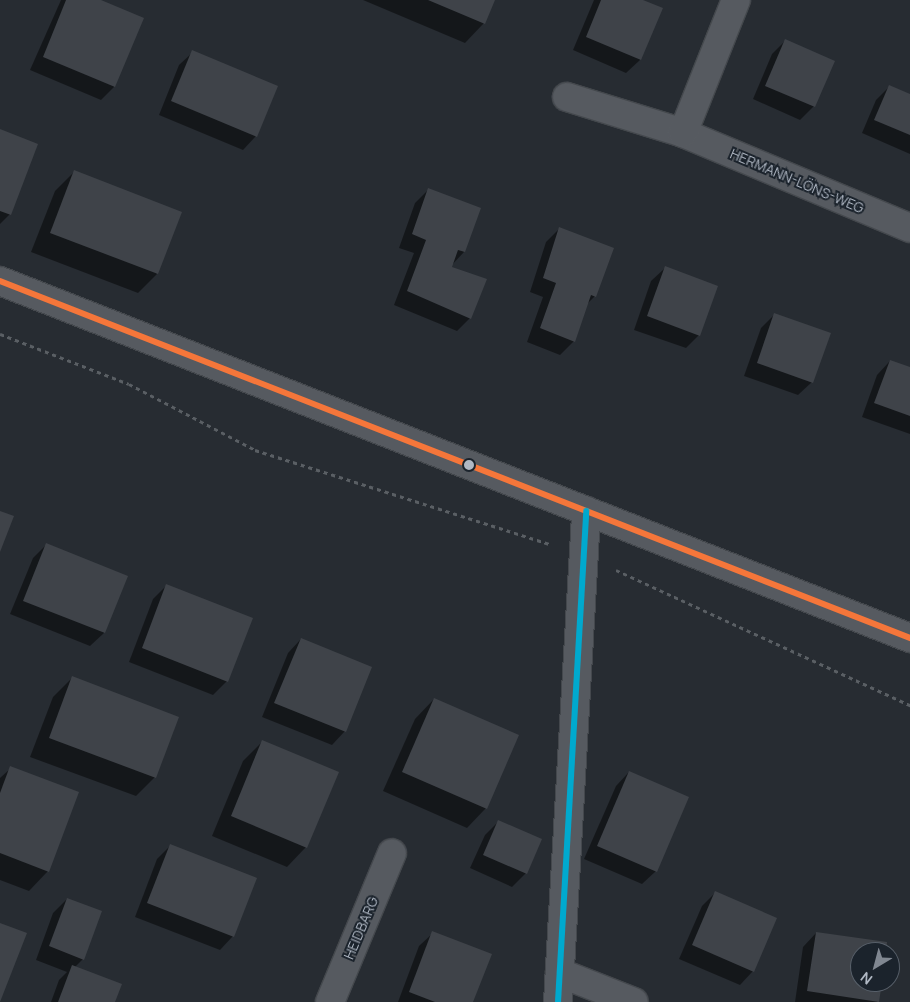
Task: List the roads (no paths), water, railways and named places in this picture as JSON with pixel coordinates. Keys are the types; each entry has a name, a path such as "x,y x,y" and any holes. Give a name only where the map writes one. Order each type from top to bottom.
{"street":[{"path":"683,133 736,0"},
{"name":"HERMANN-LÖNS-WEG","path":"567,96 683,133 910,228"},
{"path":"0,281 910,638"},
{"path":"558,1002 582,554 586,511"},
{"name":"HEIDBARG","path":"330,1002 392,853"},
{"path":"560,973 634,1002"}]}
